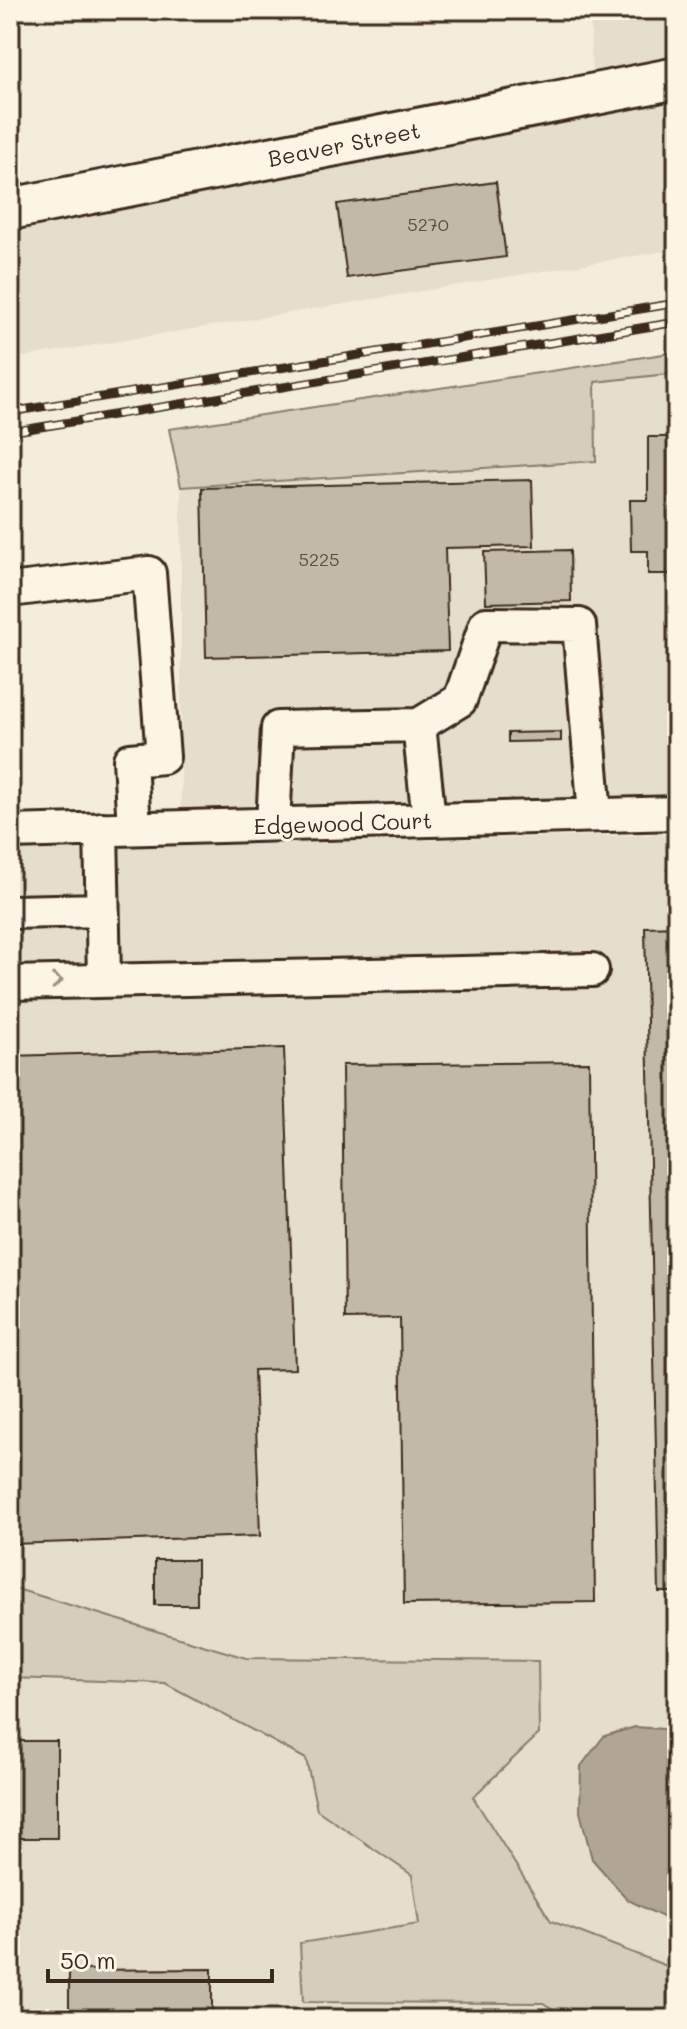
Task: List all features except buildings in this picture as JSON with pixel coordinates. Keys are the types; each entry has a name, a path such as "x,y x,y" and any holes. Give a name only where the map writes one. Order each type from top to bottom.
{"main road":[{"name":"Beaver Street","path":"10,209 677,78"}],"street":[{"path":"10,590 149,573 163,757 130,760 134,828"},
{"path":"273,824 278,728 419,725 460,700 486,624 579,625 595,815"},
{"path":"419,725 429,820"},
{"name":"Edgewood Court","path":"10,832 677,813"},
{"path":"101,829 104,980"},
{"path":"10,912 102,910"},
{"path":"10,983 592,970"}],"shaded area":[{"path":"590,10 677,10 677,56 592,73"},
{"path":"677,96 677,249 10,359 10,227"},
{"path":"677,352 677,373 595,382 596,461 181,487 169,429"},
{"path":"677,373 677,794 181,808 181,487 595,461 595,382"},
{"path":"677,834 677,1730 635,1727 592,1859 628,1900 677,1924 677,1970 551,1921 473,1797 539,1734 537,1661 246,1658 10,1587 10,850"},
{"path":"10,1587 246,1658 538,1661 539,1734 473,1797 551,1921 677,1970 677,2019 570,2019 543,2003 303,2002 300,1943 419,1924 412,1875 317,1810 306,1759 165,1683 10,1678"},
{"path":"10,1678 165,1683 306,1759 317,1811 412,1875 419,1924 300,1943 304,2002 543,2003 570,2019 10,2019"},
{"path":"635,1727 677,1730 677,1924 628,1900 592,1859 580,1812 581,1766 604,1736"}],"railway":[{"path":"10,412 677,303"},
{"path":"10,432 677,322"}]}
